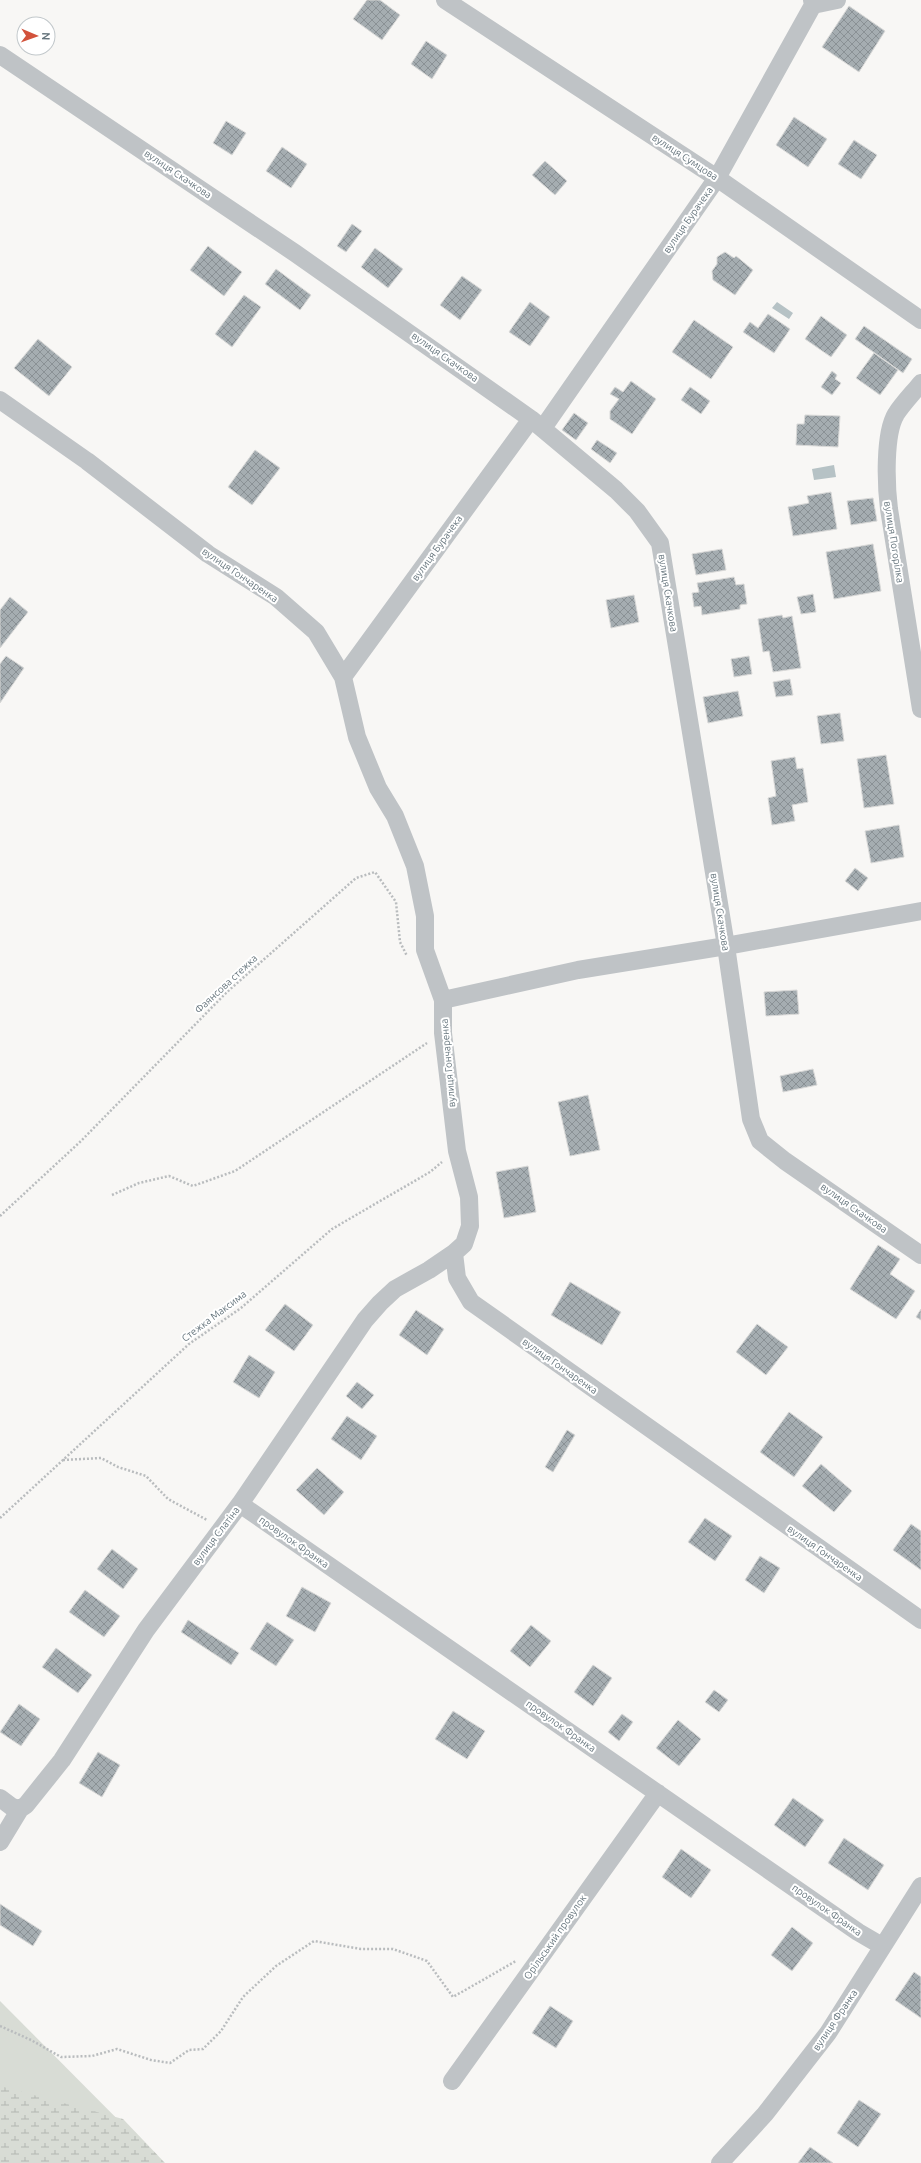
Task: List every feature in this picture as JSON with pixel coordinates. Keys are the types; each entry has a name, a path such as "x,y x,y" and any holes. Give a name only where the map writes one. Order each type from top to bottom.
{"street":[{"name":"вулиця Сумцова","path":"445,0 717,178 921,320"},
{"path":"812,3 837,0"},
{"name":"вулиця Бурачека","path":"343,677 537,423 717,178 812,3"},
{"name":"вулиця Скачкова","path":"0,55 295,253 537,423 636,511 660,543 726,946 751,1119 760,1141 785,1161 921,1255"},
{"name":"вулиця Погорілка","path":"921,382 895,415 888,446 886,479 889,509 921,709"},
{"name":"вулиця Гончаренка","path":"0,400 87,461 208,554 276,597 316,632 343,677 358,737 378,788 395,816 415,866 425,916 425,950 443,1000 443,1032 457,1151 469,1197 470,1226 464,1244 454,1253 457,1278 471,1302 921,1620"},
{"path":"443,1000 578,970 726,946 921,911"},
{"name":"вулиця Слатіна","path":"0,1842 20,1809 26,1805 62,1760 146,1630 228,1522 365,1320 395,1289 429,1270 454,1253"},
{"name":"провулок Франка","path":"240,1504 658,1792 858,1932 882,1946"},
{"name":"Орільський провулок","path":"452,2081 658,1792"},
{"path":"0,1798 12,1807 20,1809"},
{"name":"вулиця Франка","path":"720,2163 765,2114 828,2033 921,1886"}],"path":[{"name":"Фаянсова стежка","path":"0,1216 81,1141 227,992 356,878 375,872 396,902 400,942 411,962"},
{"path":"112,1195 139,1183 169,1176 192,1186 235,1171 443,1032"},
{"name":"Стежка Максима","path":"0,1518 189,1344 241,1308 332,1229 430,1172 457,1151"},
{"path":"62,1460 101,1458 118,1467 146,1476 168,1499 206,1520 228,1522"},
{"path":"0,2026 31,2040 61,2057 92,2056 117,2049 151,2060 170,2063 189,2050 203,2049 221,2031 243,1997 276,1966 314,1941 361,1948 393,1949 427,1960 453,1997 520,1958"}],"green space":[{"path":"0,2001 161,2163 0,2163"},
{"path":"0,2086 123,2119 165,2163 0,2163"}],"shaded area":[{"path":"777,302 793,313 789,319 772,308"},
{"path":"834,465 836,477 814,480 812,469"}],"building":[{"path":"367,0 380,0 400,15 382,40 353,19"},
{"path":"849,6 885,31 859,72 822,47"},
{"path":"426,41 447,55 432,79 411,64"},
{"path":"794,117 827,139 808,167 776,145"},
{"path":"226,121 246,133 232,155 213,143"},
{"path":"854,140 877,155 861,179 838,164"},
{"path":"282,147 307,164 291,188 266,171"},
{"path":"545,161 567,181 555,195 532,175"},
{"path":"352,224 362,231 346,252 337,246"},
{"path":"208,246 242,272 224,296 190,270"},
{"path":"375,248 403,269 388,288 361,267"},
{"path":"725,252 734,258 736,256 753,270 735,295 713,280 712,271 717,264 717,257"},
{"path":"276,269 311,295 300,310 265,284"},
{"path":"462,276 482,290 460,320 440,305"},
{"path":"244,295 261,307 232,347 215,334"},
{"path":"530,302 550,317 530,346 509,332"},
{"path":"768,314 790,329 774,353 743,332 750,322 758,328"},
{"path":"821,316 847,335 831,357 805,339"},
{"path":"694,320 733,347 711,379 672,352"},
{"path":"864,326 912,359 903,373 855,339"},
{"path":"38,339 72,367 49,396 14,368"},
{"path":"874,353 898,370 880,395 856,378"},
{"path":"832,371 837,375 835,379 841,383 832,395 821,387"},
{"path":"631,381 656,399 632,434 610,419 610,411 619,399 610,394 615,387 623,392"},
{"path":"690,387 710,401 701,414 681,400"},
{"path":"574,413 588,423 576,440 562,430"},
{"path":"805,415 840,416 838,447 796,445 797,424 804,424"},
{"path":"597,440 617,453 610,463 591,449"},
{"path":"255,450 280,468 252,505 228,487"},
{"path":"831,492 837,529 793,536 788,507 809,503 807,496"},
{"path":"873,498 877,521 851,525 847,501"},
{"path":"873,544 881,591 834,599 826,552"},
{"path":"722,549 726,570 696,575 692,554"},
{"path":"734,577 736,585 744,584 747,604 740,605 740,609 702,615 701,606 694,607 692,593 699,592 697,583"},
{"path":"813,594 816,612 801,614 797,597"},
{"path":"634,595 639,622 611,628 606,600"},
{"path":"10,597 28,612 0,648 0,610"},
{"path":"782,615 783,618 792,616 801,668 773,672 769,651 763,652 758,619"},
{"path":"6,656 24,668 0,703 0,664"},
{"path":"749,656 752,674 734,677 731,659"},
{"path":"790,679 793,695 776,697 773,682"},
{"path":"738,691 743,716 708,723 703,697"},
{"path":"840,713 844,741 821,744 817,716"},
{"path":"886,755 894,804 864,808 857,759"},
{"path":"795,757 797,769 803,768 808,802 792,805 795,821 772,825 768,798 776,796 771,761"},
{"path":"899,825 904,857 871,863 865,831"},
{"path":"855,868 868,878 858,891 845,881"},
{"path":"797,990 799,1014 766,1016 764,992"},
{"path":"813,1069 817,1085 783,1092 780,1076"},
{"path":"588,1095 600,1150 570,1156 558,1102"},
{"path":"528,1166 536,1212 504,1218 496,1172"},
{"path":"878,1245 900,1259 890,1274 915,1291 896,1319 850,1289"},
{"path":"570,1282 621,1312 602,1345 551,1315"},
{"path":"285,1304 313,1325 294,1351 265,1330"},
{"path":"921,1309 921,1320 916,1317"},
{"path":"416,1310 444,1329 427,1355 399,1335"},
{"path":"757,1324 788,1347 766,1375 736,1352"},
{"path":"249,1355 275,1372 259,1398 233,1382"},
{"path":"357,1382 374,1395 362,1409 346,1396"},
{"path":"789,1412 823,1437 794,1477 760,1452"},
{"path":"347,1416 377,1436 361,1460 331,1439"},
{"path":"567,1430 575,1435 553,1472 545,1467"},
{"path":"821,1464 852,1491 834,1512 802,1486"},
{"path":"317,1468 344,1492 324,1515 296,1490"},
{"path":"705,1518 732,1536 715,1561 688,1542"},
{"path":"911,1524 921,1531 921,1570 893,1550"},
{"path":"112,1549 138,1569 123,1589 97,1569"},
{"path":"760,1556 780,1568 764,1593 745,1580"},
{"path":"302,1587 331,1603 315,1632 286,1616"},
{"path":"85,1590 120,1616 104,1637 69,1612"},
{"path":"188,1620 239,1653 231,1665 181,1632"},
{"path":"267,1622 294,1640 276,1666 250,1649"},
{"path":"531,1625 551,1641 530,1667 510,1651"},
{"path":"56,1648 92,1675 78,1693 42,1667"},
{"path":"593,1665 612,1678 593,1706 574,1692"},
{"path":"714,1690 728,1700 719,1712 705,1702"},
{"path":"19,1704 40,1719 21,1746 0,1732"},
{"path":"453,1711 485,1731 467,1759 435,1739"},
{"path":"622,1714 633,1722 619,1741 608,1732"},
{"path":"678,1720 701,1739 679,1766 656,1748"},
{"path":"98,1752 120,1765 102,1797 79,1783"},
{"path":"793,1798 824,1820 805,1847 774,1825"},
{"path":"844,1838 884,1865 868,1890 828,1863"},
{"path":"681,1849 711,1870 691,1898 662,1877"},
{"path":"0,1904 42,1931 33,1946 0,1925"},
{"path":"792,1927 813,1943 792,1971 771,1955"},
{"path":"914,1972 921,1977 921,2018 895,2000"},
{"path":"550,2006 573,2021 556,2048 532,2033"},
{"path":"859,2100 881,2114 858,2147 837,2133"},
{"path":"810,2147 833,2163 798,2163"}]}
